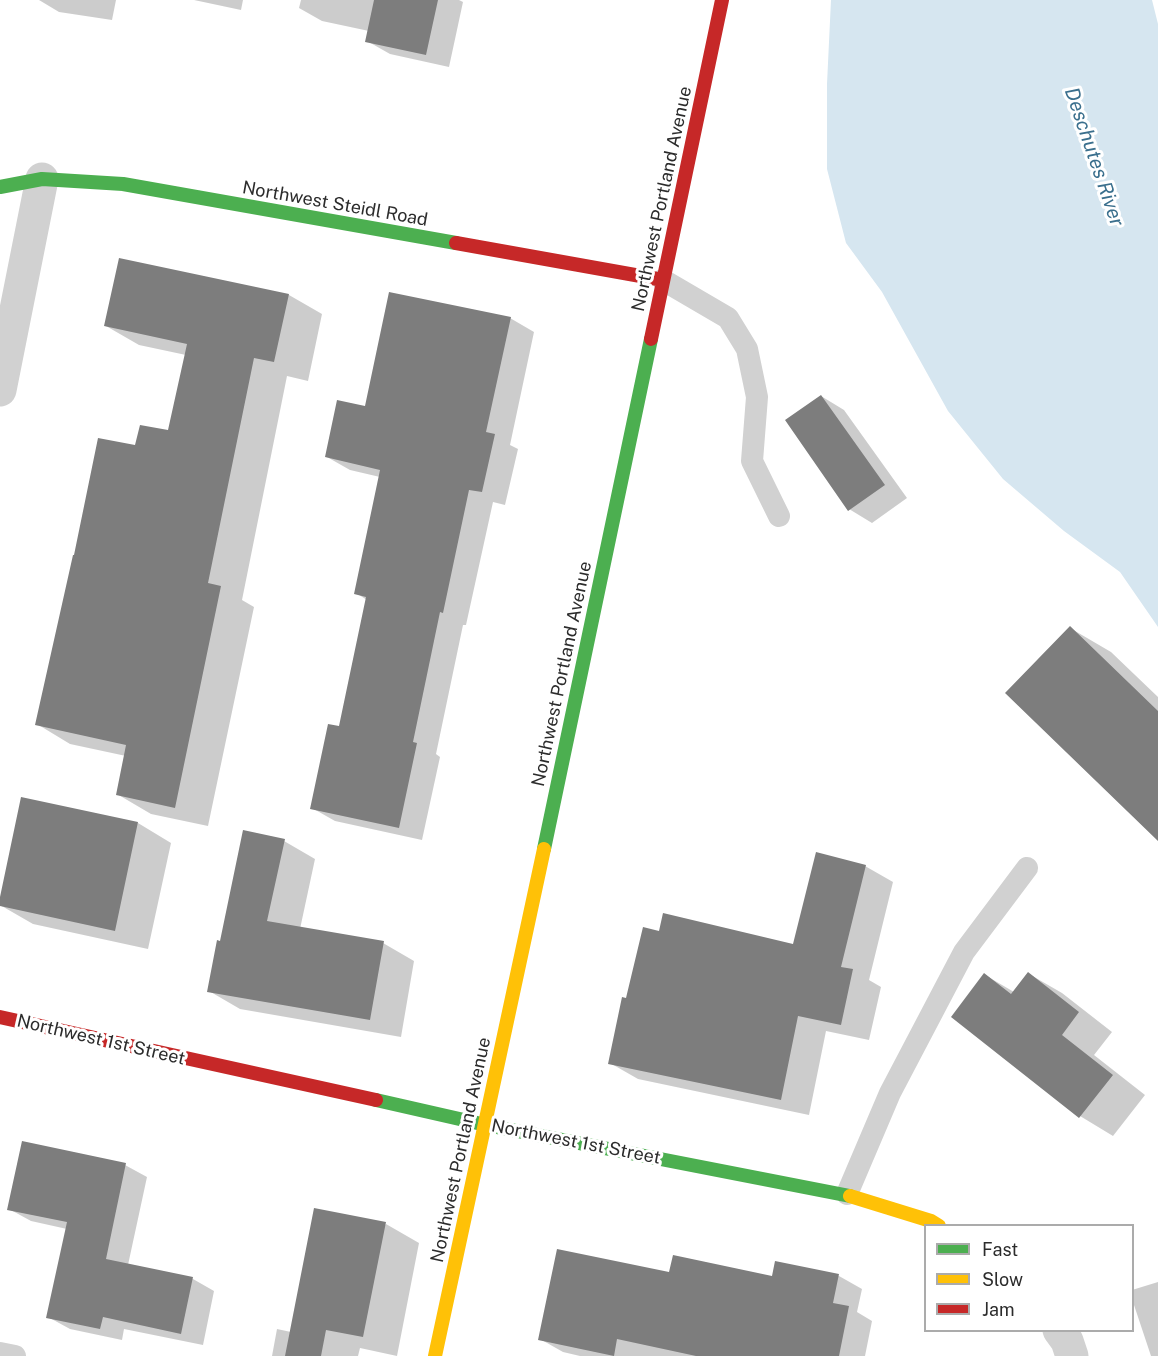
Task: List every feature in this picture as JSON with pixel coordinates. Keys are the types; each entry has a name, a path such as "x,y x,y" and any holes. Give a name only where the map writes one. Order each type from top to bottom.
{"street":[{"name":"Northwest Portland Avenue","path":"435,1356 486,1125 722,0"},
{"name":"Northwest Steidl Road","path":"0,187 42,179 123,184 663,280"},
{"path":"0,390 42,179"},
{"name":"Northwest 1st Street","path":"0,1017 486,1125 847,1194 936,1224"},
{"path":"1060,1332 1067,1341 1072,1356"}],"lane":[{"path":"663,280 728,318 747,349 757,397 752,461 779,516"},
{"path":"847,1194 890,1093 964,952 1027,868"},
{"path":"0,1353 15,1356"}],"water":[{"name":"Deschutes River","path":"831,0 1152,0 1158,24 1158,627 1120,572 1064,531 1003,479 948,411 882,292 846,243 827,169 827,84"}],"building":[{"path":"374,0 438,0 426,55 365,42"},
{"path":"119,258 289,294 274,362 254,358 208,583 221,586 175,808 116,795 126,745 35,725 98,438 135,445 140,425 168,430 187,344 104,326"},
{"path":"389,292 511,317 486,432 495,434 482,492 469,490 443,613 440,612 413,742 417,743 399,828 310,809 328,724 339,726 366,597 354,594 380,470 325,457 337,400 365,406"},
{"path":"821,395 885,485 848,511 785,420"},
{"path":"1070,626 1158,711 1158,841 1005,693"},
{"path":"21,797 138,822 115,931 0,906"},
{"path":"243,830 285,839 267,921 384,941 370,1020 207,992"},
{"path":"816,852 866,865 841,967 853,969 841,1025 798,1016 781,1100 608,1064 622,997 626,998 643,927 659,931 663,913 793,944"},
{"path":"1028,972 1079,1012 1062,1035 1113,1075 1079,1118 951,1017 984,973 1011,994"},
{"path":"22,1141 126,1163 106,1259 193,1277 181,1334 103,1317 100,1329 46,1318 67,1222 7,1210"},
{"path":"314,1208 386,1222 363,1337 326,1330 321,1356 285,1356"},
{"path":"557,1249 669,1272 673,1255 772,1276 775,1261 839,1274 833,1303 849,1306 839,1356 696,1356 617,1339 614,1356 538,1340"}],"traffic: fast":[{"path":"0,187 42,179 123,184 456,243"},
{"path":"544,849 651,339"},
{"path":"376,1100 486,1125 850,1196"}],"traffic: slow":[{"path":"435,1356 544,849"},
{"path":"850,1196 936,1224"}],"traffic: jam":[{"path":"651,339 722,0"},
{"path":"456,243 663,280"},
{"path":"0,1017 376,1100"}]}
